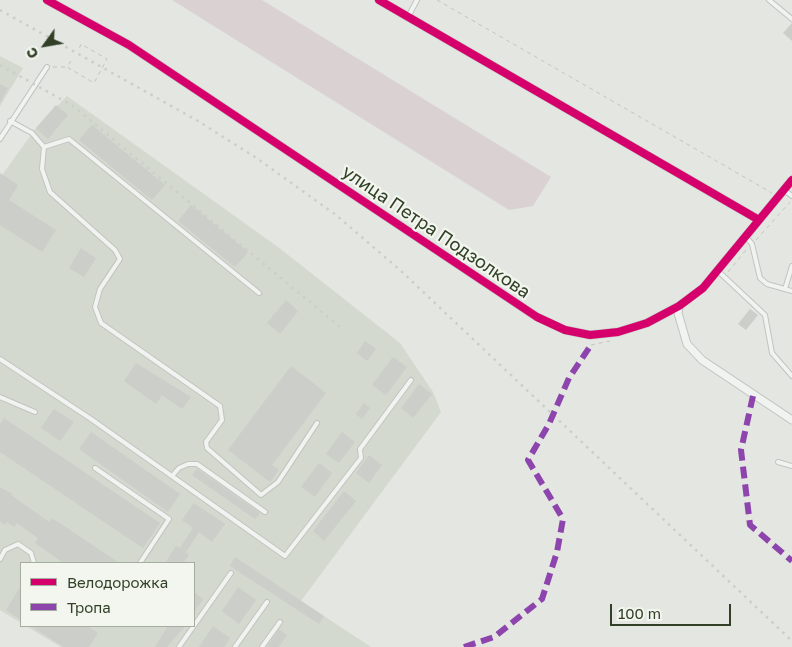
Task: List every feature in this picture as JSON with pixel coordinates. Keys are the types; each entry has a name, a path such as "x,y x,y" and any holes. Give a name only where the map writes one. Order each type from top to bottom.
{"street":[{"name":"улица Петра Подзолкова","path":"48,0 129,45 537,317 565,330 602,335 647,323 679,306 704,288 792,180"},
{"path":"379,0 759,220"},
{"path":"679,306 678,313 687,344 702,360 792,420"}],"lane":[{"path":"408,17 417,0"},
{"path":"770,0 792,18"},
{"path":"0,139 10,121 47,68"},
{"path":"10,121 32,133 44,147 42,168 50,192 115,250 120,259 100,289 95,307 101,323 220,406 222,420 206,442 207,448 261,495 278,482 317,423"},
{"path":"44,147 69,139 259,293"},
{"path":"784,190 792,196"},
{"path":"746,237 752,244 760,278 767,284 792,291"},
{"path":"785,289 792,266"},
{"path":"718,271 765,315 772,353 792,376"},
{"path":"0,359 172,476 285,556 361,458 360,449 411,380"},
{"path":"0,397 35,412"},
{"path":"778,462 792,466"},
{"path":"172,476 179,468 188,464 197,464 265,512"},
{"path":"95,468 169,519 141,562"},
{"path":"0,559 5,550 18,544 31,553 34,562"},
{"path":"195,624 231,573"},
{"path":"235,647 267,602"},
{"path":"262,647 280,622"},
{"path":"179,647 193,627"}],"path":[{"path":"437,0 779,197"},
{"path":"47,68 67,67 94,83 107,59 81,44 78,49"},
{"path":"67,67 71,61"}],"shaded area":[{"path":"172,0 262,0 551,177 533,206 509,210"},
{"path":"0,56 23,68 0,106"},
{"path":"67,96 278,247 400,343 433,392 441,412 301,601 371,647 61,647 28,627 195,627 195,562 20,562 20,622 0,610 0,178 36,128"}],"building":[{"path":"792,23 792,41 783,33"},
{"path":"0,84 8,88 0,103"},
{"path":"56,105 68,115 48,139 36,128"},
{"path":"92,125 165,185 152,200 79,140"},
{"path":"0,173 18,185 9,200 56,230 42,252 0,225"},
{"path":"191,205 248,252 235,267 178,221"},
{"path":"81,248 96,258 84,277 69,268"},
{"path":"286,300 298,311 280,334 267,323"},
{"path":"750,309 758,315 746,330 738,324"},
{"path":"365,341 376,349 367,361 357,353"},
{"path":"393,357 407,367 386,395 372,385"},
{"path":"136,363 191,397 182,409 162,395 156,404 124,381"},
{"path":"291,366 326,393 272,465 279,470 270,482 228,450"},
{"path":"419,384 432,394 413,418 401,408"},
{"path":"364,403 370,408 362,419 356,414"},
{"path":"54,409 74,422 60,441 41,428"},
{"path":"4,418 160,523 143,548 0,452 0,424"},
{"path":"91,432 180,494 168,512 79,449"},
{"path":"342,432 355,442 339,463 326,454"},
{"path":"369,455 382,465 369,483 356,473"},
{"path":"319,463 332,473 315,497 301,487"},
{"path":"197,469 260,513 255,519 192,475"},
{"path":"0,487 49,522 52,518 118,562 60,562 35,543 38,538 17,523 14,527 7,522 5,525 0,521"},
{"path":"344,491 356,501 324,541 313,531"},
{"path":"194,503 225,524 212,542 199,532 186,552 189,555 184,562 166,562 176,546 180,548 193,528 182,520"},
{"path":"235,557 324,616 319,624 230,566"},
{"path":"238,587 256,600 239,624 222,611"},
{"path":"20,588 20,619 6,610"},
{"path":"195,593 203,599 195,611"},
{"path":"213,626 230,638 224,647 199,647"},
{"path":"33,627 89,627 98,633 89,647 64,647"},
{"path":"167,627 184,627 167,647 155,647"},
{"path":"279,629 287,635 279,647 267,647"}],"railway":[{"path":"0,10 198,121 258,159 336,215 400,270 792,641"},
{"path":"0,65 73,106 340,327"}],"marked path":[{"path":"464,647 494,637 542,599 557,552 563,519 528,460 549,424 569,378 591,345"},
{"path":"753,396 741,450 750,525 792,561"}],"cycle path":[{"path":"47,0 129,45 537,317 565,330 590,335 618,332 647,323 679,306 703,288 792,180"},
{"path":"379,0 759,220"}]}
